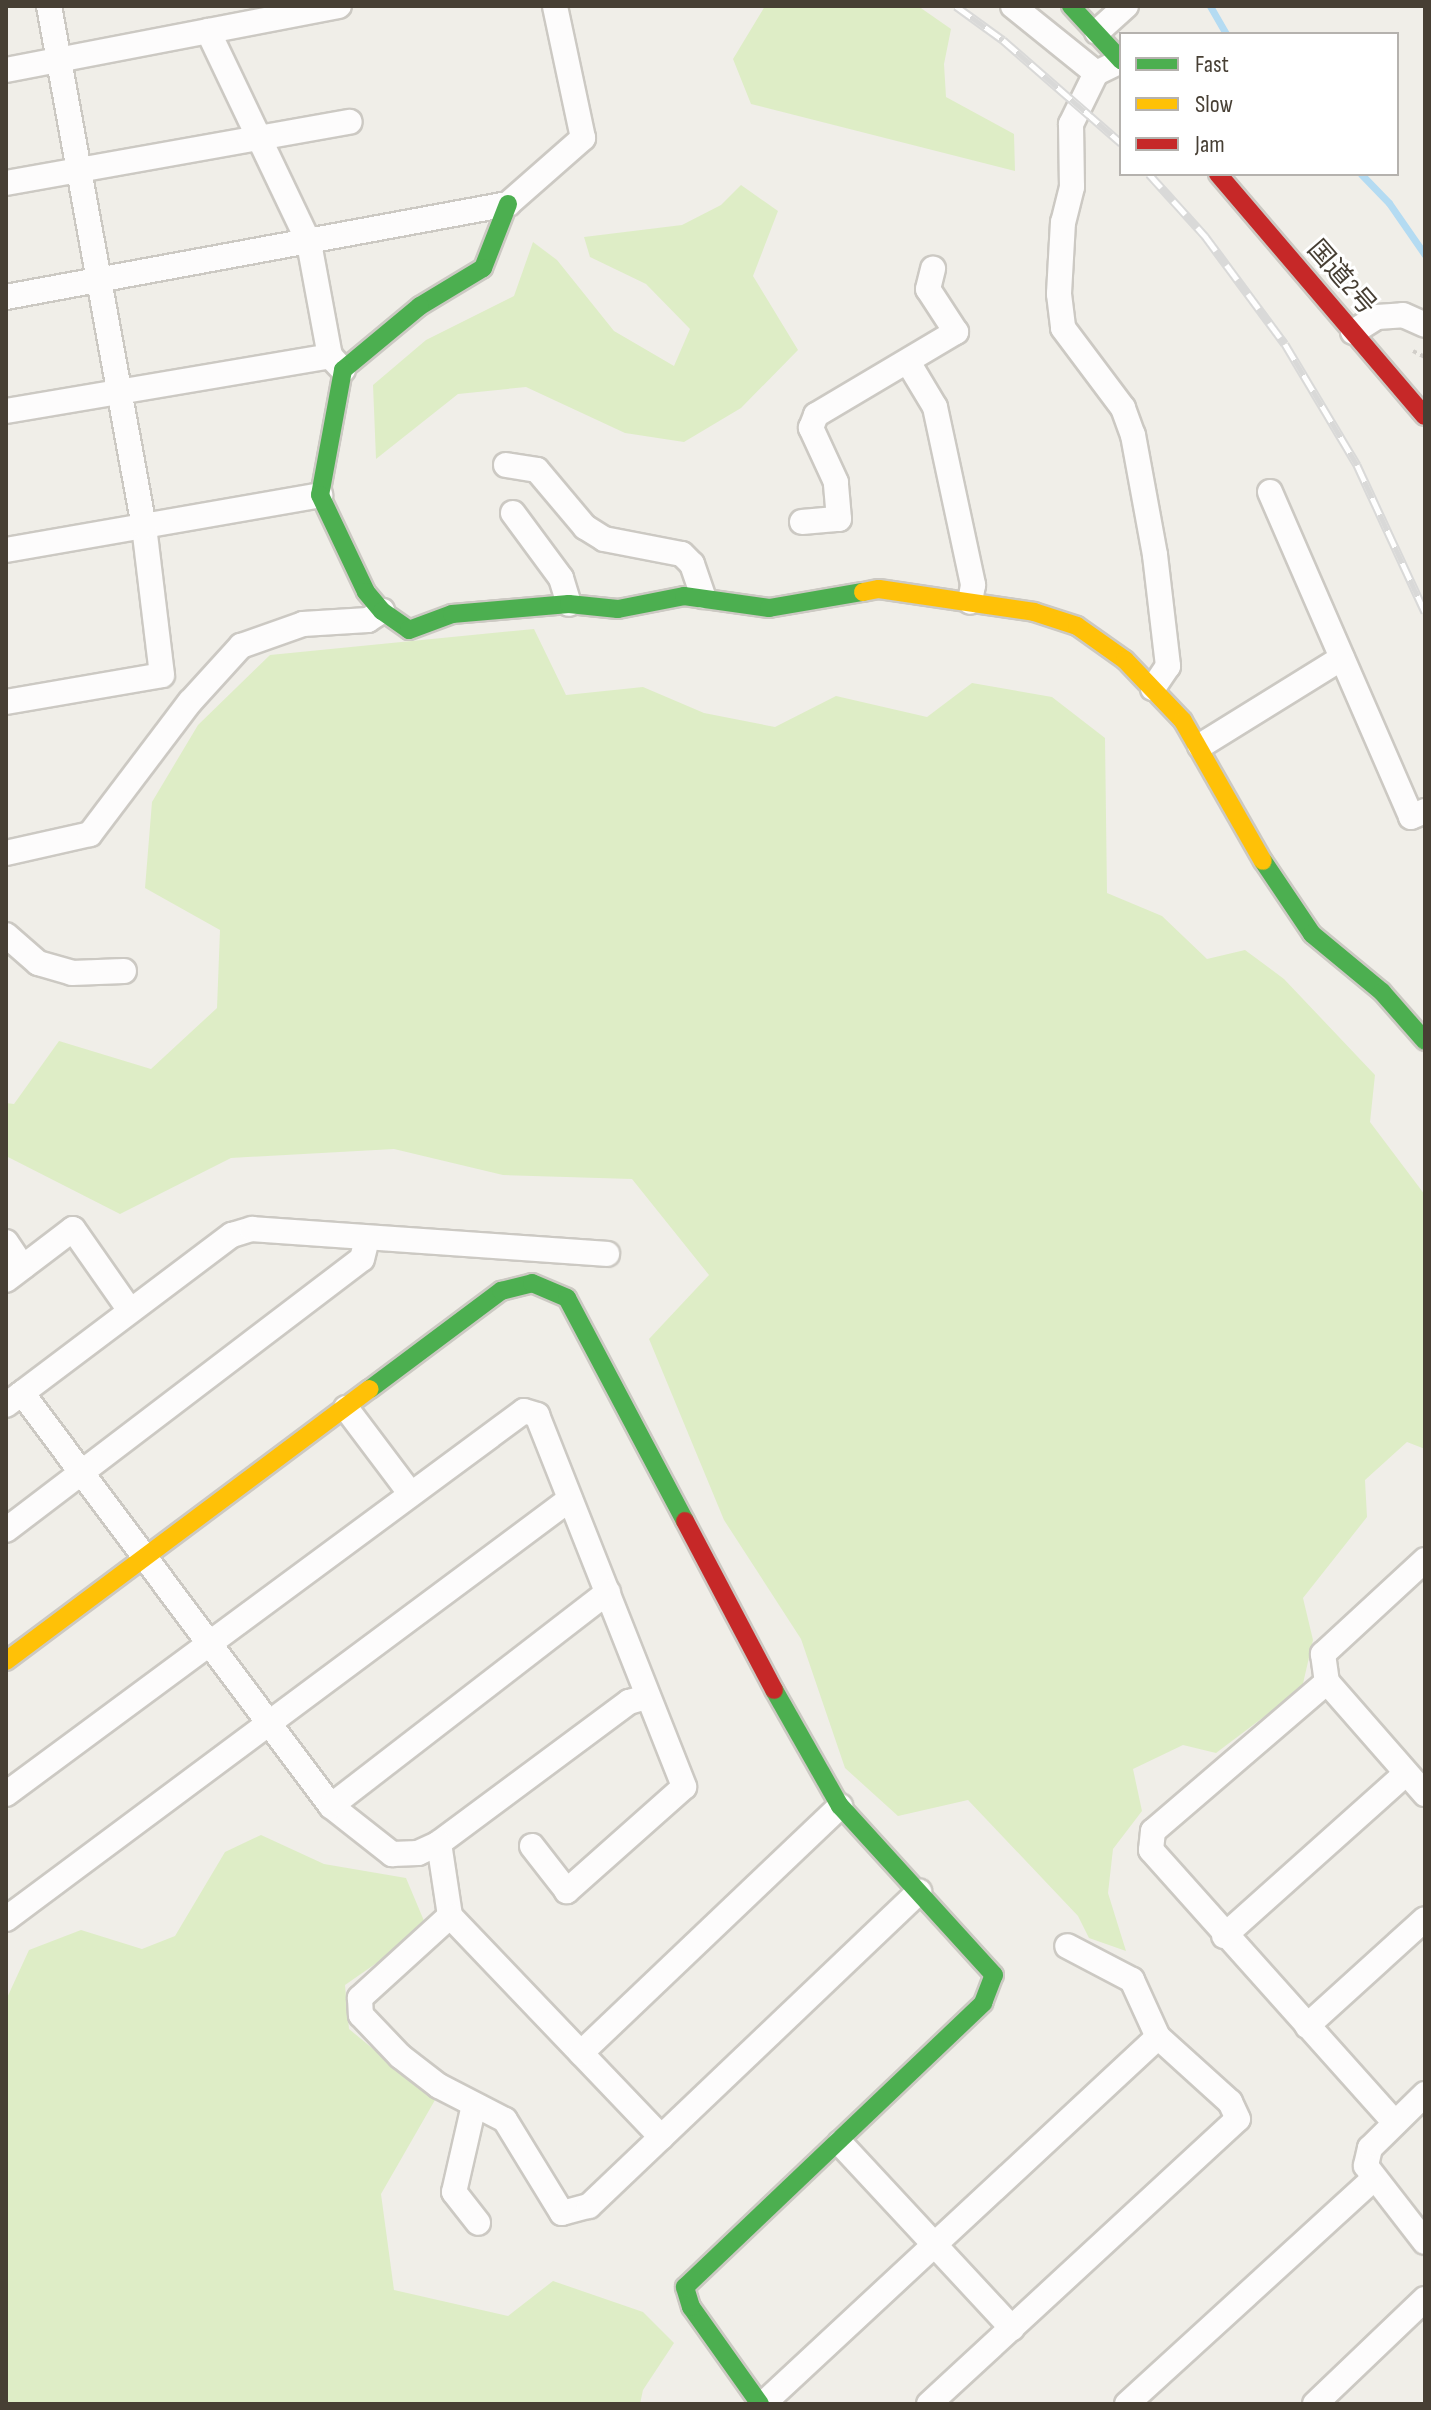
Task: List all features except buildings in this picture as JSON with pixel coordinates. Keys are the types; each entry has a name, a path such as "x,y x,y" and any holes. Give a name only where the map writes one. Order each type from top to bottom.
{"main road":[{"path":"1071,6 1119,59"},
{"name":"国道2号","path":"1220,176 1425,416"},
{"path":"508,204 483,268 336,363 320,495 366,592 382,611 409,630 452,614 569,604 618,609 703,596 769,608 879,589 1034,612 1077,626 1125,660 1153,688 1200,746 1249,841 1312,934 1382,992 1425,1041"},
{"path":"6,1661 501,1291 532,1283 567,1298 580,1317 811,1759 840,1806 987,1961 994,1975 993,1988 840,2143 685,2287 729,2366 762,2404"}],"street":[{"path":"6,702 162,675 144,527 49,6"},
{"path":"6,70 208,31 234,16 339,6"},
{"path":"6,297 508,204 583,138 555,6"},
{"path":"1013,6 1096,73"},
{"path":"1097,32 1126,6"},
{"path":"6,411 120,389 336,363 309,243 208,31"},
{"path":"1119,62 1096,73 1071,124 1072,187 1063,222 1059,294 1063,328 1123,408 1133,435 1155,555 1168,666 1153,688"},
{"path":"6,183 350,122"},
{"path":"802,522 839,519 836,482 811,428 816,415 956,332 928,289 933,269"},
{"path":"1353,332 1377,317 1403,315 1425,325"},
{"path":"908,362 935,407 973,585 970,602"},
{"path":"506,465 537,470 585,527 604,539 682,554 692,564 703,596"},
{"path":"1270,492 1411,817 1425,811"},
{"path":"6,550 320,495"},
{"path":"513,513 561,578 569,604"},
{"path":"6,853 90,834 190,702 241,646 303,624 368,620 382,611"},
{"path":"1200,746 1342,658"},
{"path":"6,935 38,963 72,973 124,971"},
{"path":"6,1242 15,1274 73,1229 129,1309"},
{"path":"607,1254 252,1229 232,1235 129,1309 14,1399 83,1472 331,1806 392,1854 418,1853 439,1843 629,1702 646,1697"},
{"path":"6,1530 362,1259 367,1239"},
{"path":"532,1283 534,1250"},
{"path":"346,1408 410,1493"},
{"path":"6,1794 524,1411 537,1415 684,1787 567,1891 532,1846"},
{"path":"6,1919 570,1499"},
{"path":"1420,1576 1323,1654 1327,1682 1425,1794"},
{"path":"331,1806 608,1592"},
{"path":"1327,1682 1153,1831 1151,1850 1224,1936 1395,2123"},
{"path":"1224,1936 1406,1773"},
{"path":"581,2053 840,1806"},
{"path":"439,1843 450,1916 661,2137"},
{"path":"450,1916 360,1998 361,2015 400,2056 513,2130 562,2213 589,2206 919,1892"},
{"path":"1307,2026 1425,1919"},
{"path":"929,2404 1238,2119 1230,2102 1158,2037 1132,1980 1067,1946"},
{"path":"762,2404 1158,2037"},
{"path":"1425,2094 1370,2148 1366,2166 1373,2179 1425,2242"},
{"path":"474,2105 454,2192 478,2223"},
{"path":"840,2143 1012,2328"},
{"path":"1127,2404 1373,2179"},
{"path":"1315,2404 1425,2299"}],"green space":[{"path":"765,6 918,6 951,29 944,64 946,97 1014,134 1015,171 751,104 733,59"},
{"path":"741,185 778,211 753,276 798,350 741,408 684,442 625,433 526,387 458,394 376,459 373,385 426,340 514,296 533,242 557,260 614,331 674,366 690,329 646,284 590,257 584,237 682,225 721,205"},
{"path":"534,629 566,695 643,687 704,713 775,727 836,696 927,717 972,683 1052,697 1105,738 1107,893 1162,916 1207,959 1245,950 1284,979 1375,1075 1370,1122 1425,1195 1425,1449 1407,1442 1365,1480 1367,1517 1303,1598 1313,1640 1302,1688 1216,1753 1183,1745 1133,1769 1142,1811 1113,1849 1108,1893 1126,1951 1089,1938 1078,1916 968,1800 898,1816 845,1768 801,1639 724,1520 649,1339 709,1275 632,1179 503,1175 394,1149 231,1158 120,1214 6,1156 6,1103 14,1104 59,1041 151,1069 217,1008 220,930 145,888 152,802 198,725 270,655"},
{"path":"261,1835 324,1864 406,1878 427,1928 345,1985 349,2029 435,2100 381,2194 394,2290 508,2316 553,2281 643,2312 674,2343 643,2390 640,2404 6,2404 6,2000 29,1950 81,1930 142,1949 175,1936 225,1852"}],"waterway":[{"path":"1210,6 1225,32"},
{"path":"1363,176 1389,203 1425,255"}],"railway":[{"path":"956,6 1003,40 1119,141"},
{"path":"1151,176 1205,236 1285,344 1357,465 1425,612"}],"traffic: fast":[{"path":"1071,6 1119,58"},
{"path":"508,204 483,268 420,306 343,370 320,495 366,592 382,611 409,630 452,614 569,604 618,609 684,596 769,608 863,592"},
{"path":"1263,861 1312,934 1382,992 1425,1041"},
{"path":"370,1389 501,1291 532,1283 567,1298 685,1521"},
{"path":"760,2404 691,2307 685,2287 983,2003 994,1975 840,1806 774,1690"}],"traffic: slow":[{"path":"863,592 879,589 1034,612 1077,626 1125,660 1183,721 1263,861"},
{"path":"6,1661 370,1389"}],"traffic: jam":[{"path":"1220,176 1425,416"},
{"path":"685,1521 774,1690"}]}
